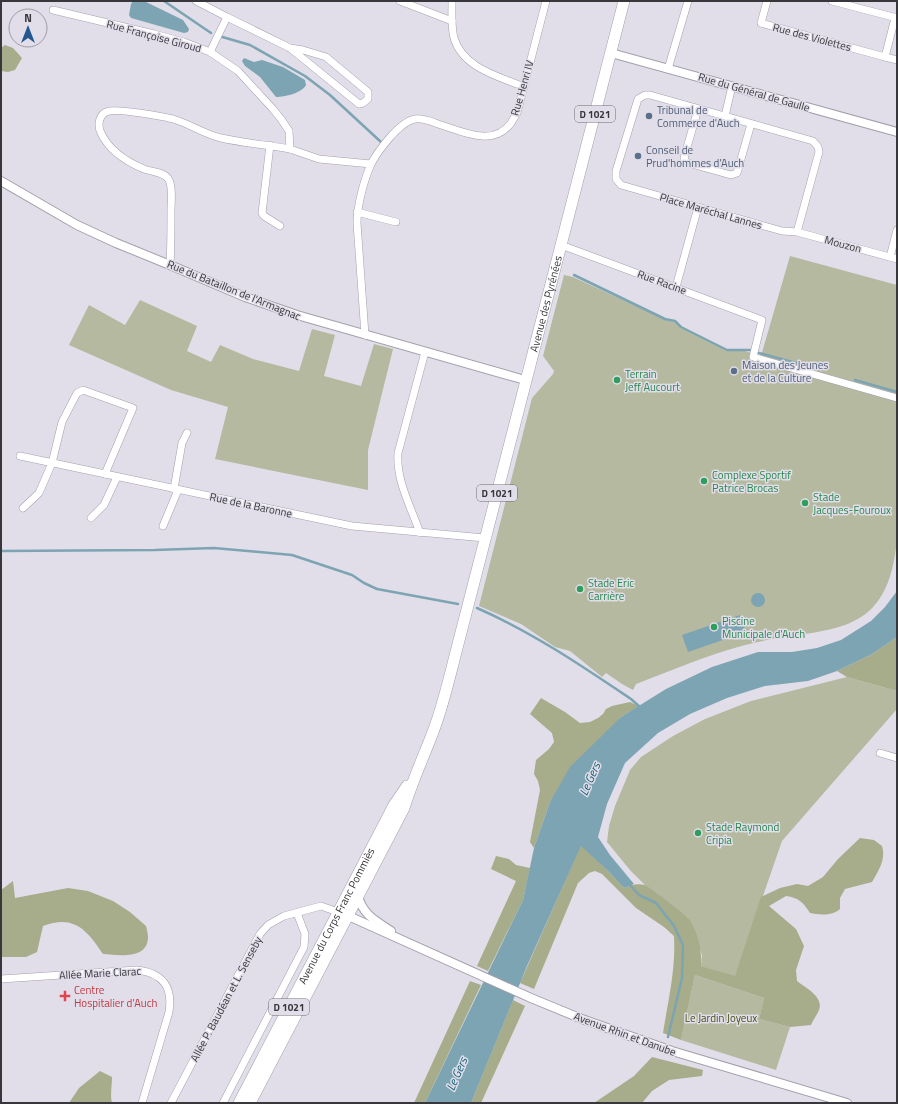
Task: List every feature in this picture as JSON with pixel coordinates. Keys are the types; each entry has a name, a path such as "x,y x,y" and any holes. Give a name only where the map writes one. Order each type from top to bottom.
{"main road":[{"name":"Avenue des Pyrénées","path":"468,606 624,1"},
{"name":"Avenue du Corps Franc Pommiès","path":"239,1103 343,914 358,896 404,808 415,774 433,732 445,694 468,606"},
{"name":"Avenue du Corps Franc Pommiès","path":"250,1103 343,914 394,805 415,774"}],"street":[{"path":"196,1 290,48 359,104 368,99 368,92 326,57 303,50 290,48"},
{"path":"400,1 452,21"},
{"path":"452,1 454,37 458,48 465,58 476,66 524,88"},
{"name":"Rue Henri IV","path":"365,335 356,223 359,201 372,164 395,131 403,124 413,120 425,119 475,136 490,137 503,132 511,124 516,113 524,88 546,1"},
{"path":"668,68 688,1"},
{"name":"Rue des Violettes","path":"768,1 762,23 897,60"},
{"path":"832,1 896,18 885,57"},
{"name":"Rue Françoise Giroud","path":"52,10 154,34 184,42 210,52 238,71 272,108 289,131 290,149"},
{"path":"210,52 227,17"},
{"name":"Rue du Général de Gaulle","path":"611,53 897,132"},
{"path":"725,116 732,86"},
{"name":"Place Maréchal Lannes","path":"650,95 725,116 813,141 818,148 819,152 797,232 782,231 621,185 618,182 616,176 638,99 641,96 650,95"},
{"path":"698,109 684,158 688,163 731,175 736,174 751,124"},
{"path":"170,265 171,192 168,178 164,175 146,170 118,155 101,134 98,127 99,120 103,114 108,111 158,116 188,125 202,132 221,138 290,149 319,159 372,164"},
{"path":"270,145 262,213 264,216 280,226"},
{"name":"Rue du Bataillon de l'Armagnac","path":"1,181 78,225 116,243 245,297 297,315 526,380"},
{"path":"676,287 698,207"},
{"path":"357,212 396,222"},
{"name":"Mouzon","path":"797,232 893,258 897,230"},
{"name":"Rue Racine","path":"561,245 762,320 752,357 897,398"},
{"path":"420,533 399,475 398,453 425,352"},
{"path":"23,508 39,493 52,463 62,422 77,393 83,390 133,408 105,474"},
{"path":"162,526 176,489 182,443 187,433"},
{"name":"Rue de la Baronne","path":"20,456 352,526 485,538"},
{"path":"91,518 104,505 118,477"},
{"path":"880,753 897,758"},
{"name":"Avenue Rhin et Danube","path":"358,896 362,909 371,918 410,944"},
{"name":"Allée P. Baudéan et L. Senseby","path":"171,1103 260,934 268,925 284,916 321,906 343,914"},
{"path":"223,1103 304,947 305,934 297,913"},
{"name":"Avenue Rhin et Danube","path":"343,914 531,998 621,1033 672,1051 847,1103"},
{"name":"Allée Marie Clarac","path":"1,979 137,970 148,971 161,979 167,986 171,1002 142,1103"}],"green space":[{"path":"5,45 8,46 8,48 13,48 22,58 15,70 8,72 1,71 1,48"},
{"name":"Complexe Sportif Patrice Brocas","path":"790,256 897,285 897,538 891,573 881,597 866,614 847,624 825,630 745,645 717,653 636,684 633,690 606,673 602,677 570,651 555,647 521,624 479,606 532,398 554,371 543,356 564,275 573,277 666,320 674,322 681,328 727,351 745,351 761,356"},
{"path":"140,300 197,326 187,351 211,362 220,345 253,359 299,371 312,329 335,335 324,376 361,386 374,344 393,349 368,450 368,490 215,459 228,407 171,390 69,345 89,305 125,325"},
{"path":"897,637 897,691 847,677 837,671 872,654"},
{"name":"Stade Raymond Cripia","path":"847,677 897,691 897,709 782,841 735,977 701,966 702,955 688,918 645,885 630,870 607,842 609,826 615,806 630,770 641,757 673,736 705,719 751,701"},
{"path":"541,698 580,723 590,722 598,718 606,709 612,706 630,702 639,706 621,717 550,802 534,848 530,842 540,790 538,781 534,774 536,760 549,749 554,742 552,733 530,714"},
{"path":"860,838 874,840 882,846 883,855 881,864 872,882 845,889 840,898 840,909 834,913 810,913 800,901 786,896 769,906 796,929 804,946 796,970 797,981 817,997 820,1005 811,1025 790,1027 759,1019 764,998 695,975 681,1040 663,1033 673,973 674,936 664,927 636,908 602,874 595,871 589,873 578,883 534,989 520,983 581,845 624,888 639,884 645,885 689,919 699,941 701,966 735,976 761,897 780,888 797,884 808,886 823,877 838,859"},
{"path":"496,856 509,859 516,865 530,868 523,900 488,971 477,966 516,881 491,869"},
{"path":"13,881 15,898 68,888 88,891 113,901 130,912 146,926 148,938 146,945 143,950 131,955 103,954 85,931 79,926 63,922 43,926 37,952 26,957 1,957 1,890"},
{"name":"Le Jardin Joyeux","path":"695,975 764,998 759,1019 790,1027 776,1070 681,1040"},
{"path":"470,981 481,985 425,1103 414,1103"},
{"path":"513,1000 525,1006 481,1103 471,1103"},
{"path":"652,1057 703,1070 702,1076 669,1080 652,1091 642,1103 594,1103 634,1076"},
{"path":"100,1071 112,1077 112,1103 69,1103 79,1088"}],"water":[{"path":"133,1 144,1 183,20 189,29 188,32 184,33 131,18 129,15"},
{"path":"244,58 254,62 262,60 283,67 305,80 306,85 297,92 276,97 260,77 245,66 242,61"},
{"name":"Le Gers","path":"897,591 897,637 872,654 837,671 808,681 765,686 727,698 690,714 658,733 625,763 607,804 598,837 610,855 634,884 624,888 581,846 527,966 471,1103 425,1103 523,900 534,848 550,802 570,767 621,717 666,689 712,667 758,652 792,652 817,648 841,640 871,621 885,607"},
{"path":"755,593 761,593 765,597 765,603 761,607 755,607 751,603 751,597"},
{"path":"740,615 746,632 688,652 682,635"}],"waterway":[{"path":"164,1 211,33"},
{"path":"219,36 250,45 305,76 330,95 381,142"},
{"path":"574,275 665,319 675,321 681,327 727,350 750,350"},
{"path":"759,353 818,369"},
{"path":"855,380 897,392"},
{"path":"1,551 214,548 292,555 352,575 377,589 458,604"},
{"path":"477,608 497,617 556,650 631,699 640,707"},
{"path":"628,883 639,895 656,903 674,926 683,945 682,978 668,1037"}],"place":[{"name":"Tribunal de Commerce d'Auch","path":"649,116"},
{"name":"Conseil de Prud'hommes d'Auch","path":"638,156"},
{"name":"Maison des Jeunes et de la Culture","path":"734,371"},
{"name":"Terrain Jeff Aucourt","path":"617,380"},
{"name":"Complexe Sportif Patrice Brocas","path":"704,481"},
{"name":"Stade Jacques-Fouroux","path":"805,503"},
{"name":"Stade Eric Carrière","path":"580,589"},
{"name":"Piscine Municipale d'Auch","path":"714,627"},
{"name":"Stade Raymond Cripia","path":"698,833"},
{"name":"Centre Hospitalier d'Auch","path":"65,996"}]}
